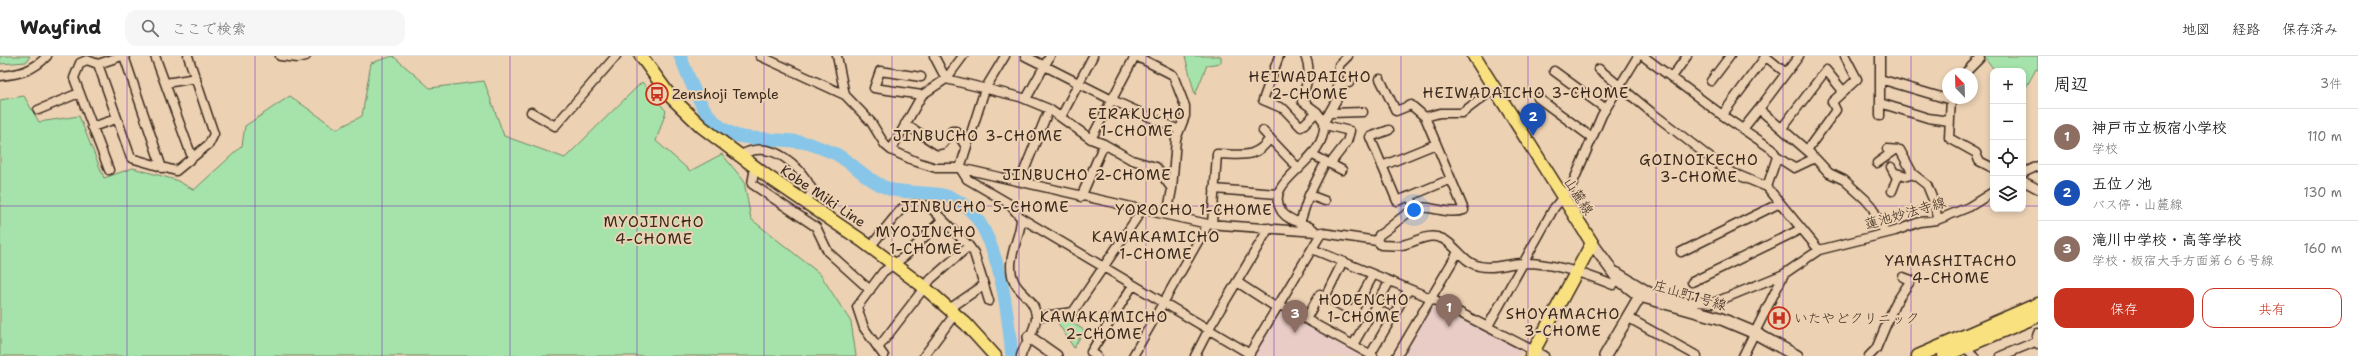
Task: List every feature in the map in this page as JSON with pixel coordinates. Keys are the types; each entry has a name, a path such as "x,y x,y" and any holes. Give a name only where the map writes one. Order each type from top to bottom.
{"main road":[{"name":"山麓線","path":"1474,56 1562,198 1592,243"},
{"name":"Kobe Miki Line","path":"645,58 656,79 685,112 717,140 741,155 755,167 870,246 924,287 952,311 995,356"},
{"path":"1536,354 1576,272 1592,243"},
{"path":"1918,356 2038,304"},
{"path":"1944,356 2038,316"}],"street":[{"path":"0,76 23,73 39,65 47,56"},
{"path":"109,170 74,78 80,63 87,60 98,64 123,56 162,168"},
{"path":"155,56 192,157"},
{"path":"98,64 116,119 131,158 176,172 209,144 214,134 188,56"},
{"path":"280,56 298,58 306,56"},
{"path":"531,112 555,126 616,56"},
{"path":"760,56 845,95 871,122 885,145 891,150 917,162 936,168 960,168 1142,210 1210,224 1319,232 1377,241 1381,244 1401,245 1426,236 1435,236 1444,240 1472,263 1479,266 1488,267 1536,263 1576,272 1613,285 1618,279"},
{"path":"837,56 845,95"},
{"path":"934,56 946,79 1026,100 1048,109 1090,139 1104,144 1132,160 1156,167 1172,189"},
{"path":"891,150 922,95 946,79 963,56"},
{"path":"1005,56 985,89 966,147 960,168 967,179 1008,203 1021,218 1210,329 1249,355 1312,249 1319,232"},
{"path":"1025,56 1112,100 1179,130"},
{"path":"1026,100 1050,56"},
{"path":"1061,117 1093,56"},
{"path":"1090,139 1136,56 1173,75 1185,106 1185,116 1176,139 1172,189 1167,215"},
{"path":"1279,56 1263,100 1284,109 1301,127 1317,112"},
{"path":"1300,223 1309,195 1328,164 1347,142 1350,131 1325,123 1317,112 1302,101 1309,74 1309,63 1305,56"},
{"path":"1319,232 1311,225 1293,221 1283,212 1278,194 1286,178 1299,169 1313,155 1323,138 1325,123 1337,99 1339,64 1348,56"},
{"path":"1488,326 1554,208 1571,187 1591,137 1606,108 1638,56"},
{"path":"1643,56 1722,115 1772,149 1777,157 1794,168 1815,158"},
{"path":"1711,81 1730,56"},
{"path":"1722,115 1765,56 1786,73"},
{"path":"1743,129 1799,56"},
{"path":"1808,150 1836,110 1832,102 1857,79 1845,56"},
{"path":"1880,56 1880,116"},
{"path":"1672,77 1684,57"},
{"path":"1970,68 1980,58"},
{"path":"1599,68 1619,86 1726,170 1767,187 1819,250"},
{"path":"1782,128 1826,70 1843,91"},
{"path":"921,77 880,71 874,88 922,95"},
{"path":"1554,71 1606,108"},
{"path":"166,83 196,78"},
{"path":"1377,241 1379,235 1392,228 1415,208 1454,213 1464,210 1425,117 1411,105 1396,111 1380,79"},
{"path":"1880,79 1942,96"},
{"path":"1338,84 1350,83"},
{"path":"1425,117 1440,113 1462,113 1495,88"},
{"path":"38,110 80,93"},
{"path":"1538,98 1591,137"},
{"path":"1880,103 1928,118 1949,121"},
{"path":"1951,104 1949,138 1976,152 1979,161 1990,166"},
{"path":"1020,181 1048,109"},
{"path":"1758,109 1808,150 1829,173 1844,180 1865,198 1872,207 1885,233"},
{"path":"1330,113 1362,112"},
{"path":"92,127 116,119"},
{"path":"905,124 938,145 943,144 952,131 956,131 966,147"},
{"path":"1389,130 1370,137 1398,201 1451,179"},
{"path":"1263,131 1299,169"},
{"path":"1134,356 1210,224 1217,154 1249,155 1263,149 1270,138"},
{"path":"1081,196 1104,144"},
{"path":"1382,166 1436,144"},
{"path":"741,155 750,150 768,152 785,157 794,163 813,191 806,201"},
{"path":"1877,163 1891,150 1900,150 1913,174"},
{"path":"1313,155 1342,170"},
{"path":"1767,187 1777,157"},
{"path":"2026,172 2038,166"},
{"path":"755,167 752,184 816,227 828,252 870,290"},
{"path":"1892,191 1897,178 1894,170 1920,177 1928,185 1936,207 1937,220"},
{"path":"2026,183 2038,189"},
{"path":"1214,190 1278,194"},
{"name":"蓮池妙法寺線","path":"1611,268 1655,295 1701,304 1713,302 1784,274 1819,250 1885,233 1920,222 1937,220 1969,207 1990,194"},
{"path":"1309,195 1324,201"},
{"path":"1410,196 1415,208"},
{"path":"1681,252 1780,203"},
{"path":"870,246 902,208 913,205 929,206 969,246 974,253 989,301"},
{"path":"1036,317 1073,312 1142,210"},
{"path":"1021,218 1021,230 1011,265 1013,282 1018,290 1030,299 1036,317 1029,337 1023,347 1021,356"},
{"path":"884,356 864,328 857,307 883,272 894,264 943,219"},
{"path":"1195,356 1269,228"},
{"path":"1692,282 1801,229"},
{"name":"庄山町1号線","path":"1592,243 1618,279 1640,296 1661,304 1719,318 1755,333 1796,356"},
{"path":"878,348 924,287 969,246"},
{"path":"1312,249 1431,298 1488,326 1536,354"},
{"path":"1397,356 1458,252"},
{"path":"1325,297 1340,267"},
{"path":"1743,356 1784,274"},
{"path":"1869,356 1876,349 1895,304 1911,280 1903,277"},
{"path":"1306,319 1320,294 1352,312 1371,279"},
{"path":"1237,282 1371,355 1409,289"},
{"path":"924,356 952,311 984,285"},
{"path":"1097,356 1091,352 1134,285"},
{"path":"1353,345 1387,286"},
{"path":"1605,356 1640,296"},
{"path":"1377,309 1392,318"},
{"path":"1627,317 1697,356"},
{"path":"2001,356 2036,343 2038,333"},
{"path":"1029,337 1056,356"},
{"path":"1964,347 1974,356"}],"shaded area":[{"path":"1435,303 1522,349 1518,356 1401,356 1432,305"},
{"path":"1281,310 1365,356 1253,356"}],"green space":[{"path":"0,56 30,56 26,62 0,64"},
{"path":"393,56 430,88 484,81 504,136 565,158 642,82 666,111 656,141 690,171 722,154 744,181 751,219 820,274 851,322 856,356 0,356 0,100 24,96 39,122 79,116 104,178 133,168 176,180 194,190 242,146 245,126 290,96 337,129 362,116 371,63"},
{"path":"1185,56 1221,56 1221,63 1207,65 1195,95"},
{"path":"1984,56 2038,56 2038,70 2036,69 2026,87 2026,68 1993,68"},
{"path":"1073,314 1074,324 1084,330 1074,348 1054,317"}],"waterway":[{"path":"680,56 700,102 714,121 735,135 808,143 836,154 875,182 889,189 944,195 960,202 973,214 984,230 993,250 1004,295 1012,356"}],"place":[{"name":"Zenshoji Temple","path":"657,94"},
{"name":"五位ノ池","path":"1533,136"},
{"name":"いたやどクリニック","path":"1779,318"},
{"name":"神戸市立板宿小学校","path":"1449,327"},
{"name":"滝川中学校・高等学校","path":"1295,333"}],"district":[{"name":"HEIWADAICHO 2-CHOME","path":"1310,86"},
{"name":"HEIWADAICHO 3-CHOME","path":"1526,93"},
{"name":"EIRAKUCHO 1-CHOME","path":"1137,122"},
{"name":"JINBUCHO 3-CHOME","path":"978,136"},
{"name":"GOINOIKECHO 3-CHOME","path":"1699,168"},
{"name":"JINBUCHO 2-CHOME","path":"1087,175"},
{"name":"JINBUCHO 5-CHOME","path":"985,207"},
{"name":"YOROCHO 1-CHOME","path":"1194,210"},
{"name":"MYOJINCHO 4-CHOME","path":"654,230"},
{"name":"MYOJINCHO 1-CHOME","path":"926,240"},
{"name":"KAWAKAMICHO 1-CHOME","path":"1156,246"},
{"name":"YAMASHITACHO 4-CHOME","path":"1951,270"},
{"name":"HODENCHO 1-CHOME","path":"1364,308"},
{"name":"SHOYAMACHO 3-CHOME","path":"1563,322"},
{"name":"KAWAKAMICHO 2-CHOME","path":"1104,326"}]}
